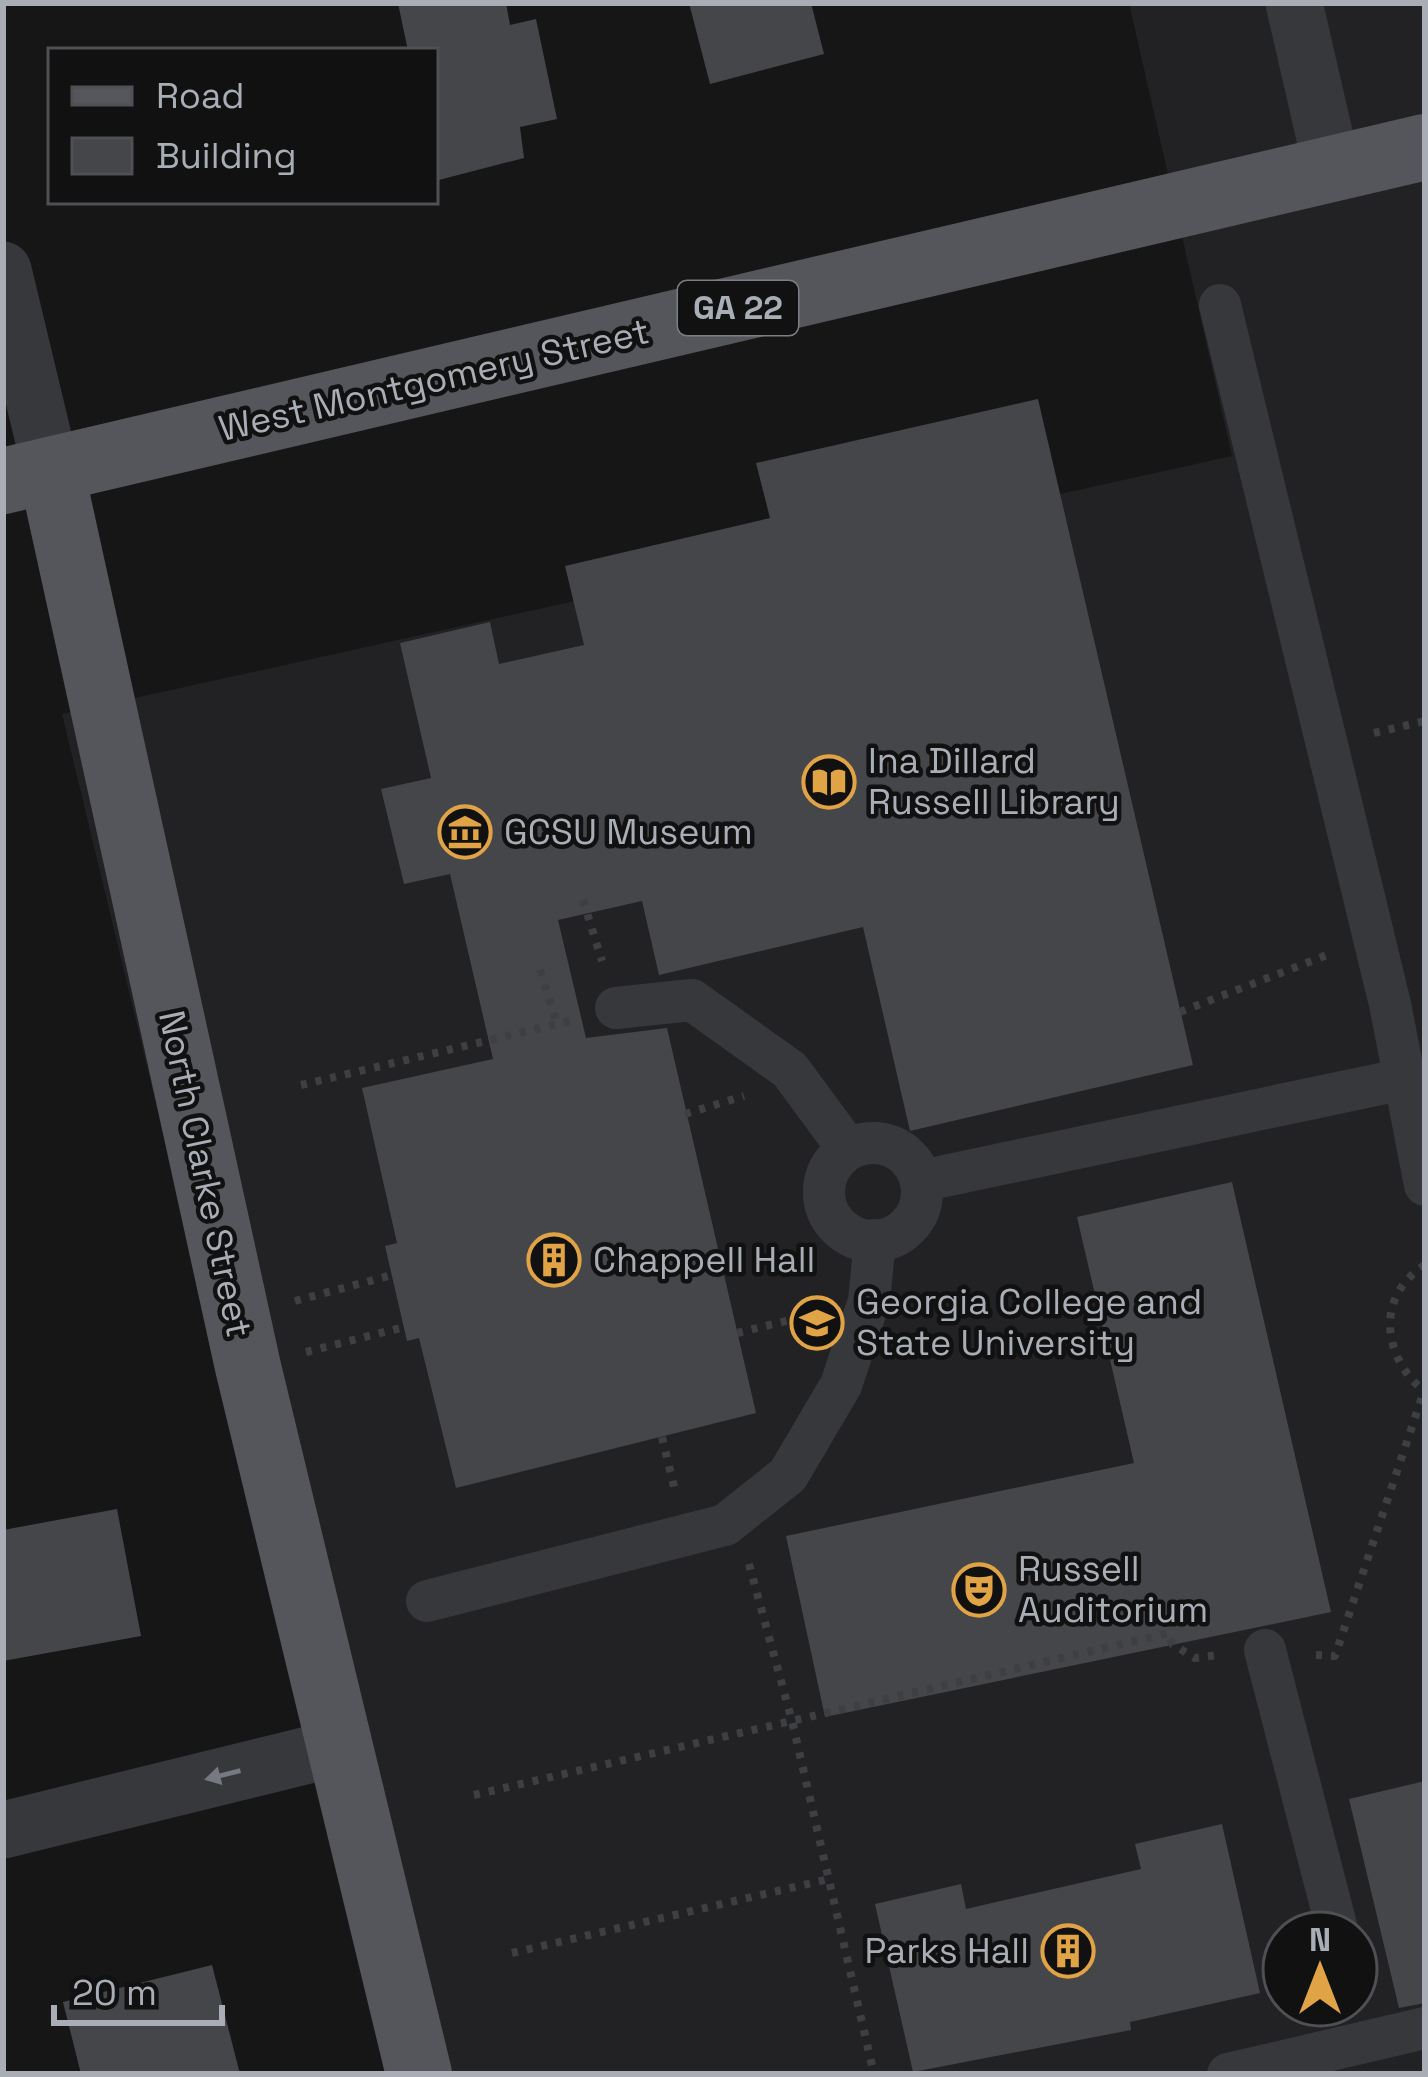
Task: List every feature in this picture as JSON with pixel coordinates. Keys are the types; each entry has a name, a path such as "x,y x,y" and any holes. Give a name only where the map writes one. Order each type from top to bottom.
{"main road":[{"name":"West Montgomery Street","path":"27,476 1425,147"},
{"name":"North Clarke Street","path":"27,476 419,2074"}],"street":[{"path":"1294,3 1332,168"},
{"name":"North Clarke Street","path":"3,271 27,476"},
{"path":"1220,305 1373,937 1425,1185"},
{"path":"616,1008 692,1000 790,1070 848,1149"},
{"path":"922,1181 1404,1078"},
{"path":"862,1143 893,1146 907,1155 922,1181 922,1197 910,1224 875,1240 840,1229 825,1202 827,1172 848,1149 862,1143"},
{"path":"427,1601 725,1525 788,1475 841,1385 868,1301 875,1240"},
{"path":"1265,1650 1332,1909"},
{"path":"3,1830 337,1748"},
{"path":"1380,2024 1425,2028"},
{"path":"1228,2074 1343,2029"}],"path":[{"path":"301,1085 616,1008 583,899"},
{"path":"1180,1012 1373,937"},
{"path":"540,970 557,1024"},
{"path":"1335,1656 1424,1391 1393,1354 1388,1331 1402,1286 1425,1265"},
{"path":"351,1288 392,1275"},
{"path":"737,1333 868,1301"},
{"path":"361,1337 404,1327"},
{"path":"736,1516 792,1721 874,2074"},
{"path":"474,1795 1168,1633"},
{"path":"512,1953 829,1879"}],"shaded area":[{"name":"Georgia College and State University","path":"1129,3 1425,3 1425,2074 390,2074 62,714 1232,456"}],"building":[{"path":"398,3 506,3 510,25 536,19 557,119 520,127 524,158 438,180 438,48 407,48"},
{"path":"689,3 811,3 824,54 710,84"},
{"name":"Ina Dillard Russell Library","path":"1038,399 1193,1065 910,1131 863,927 659,975 642,901 558,920 586,1038 667,1028 756,1413 456,1488 419,1338 407,1341 385,1246 397,1243 362,1088 493,1059 450,874 404,884 381,789 431,778 400,643 490,622 499,664 584,645 565,566 770,518 756,463"},
{"path":"1232,1182 1331,1612 825,1717 786,1536 1134,1463 1077,1217"},
{"path":"117,1509 141,1636 3,1661 3,1530"},
{"path":"1425,1781 1425,2003 1399,2008 1380,1929 1380,1909 1375,1909 1349,1799"},
{"name":"Parks Hall","path":"1222,1824 1260,1993 1130,2022 1131,2030 913,2072 875,1904 961,1884 966,1909 1141,1869 1135,1844"},
{"path":"212,1965 240,2074 81,2074 63,2002"}],"place":[{"name":"Ina Dillard Russell Library","path":"829,782"},
{"name":"GCSU Museum","path":"465,832"},
{"name":"Chappell Hall","path":"554,1260"},
{"name":"Georgia College and State University","path":"817,1323"},
{"name":"Russell Auditorium","path":"979,1590"},
{"name":"Parks Hall","path":"1068,1951"}]}
